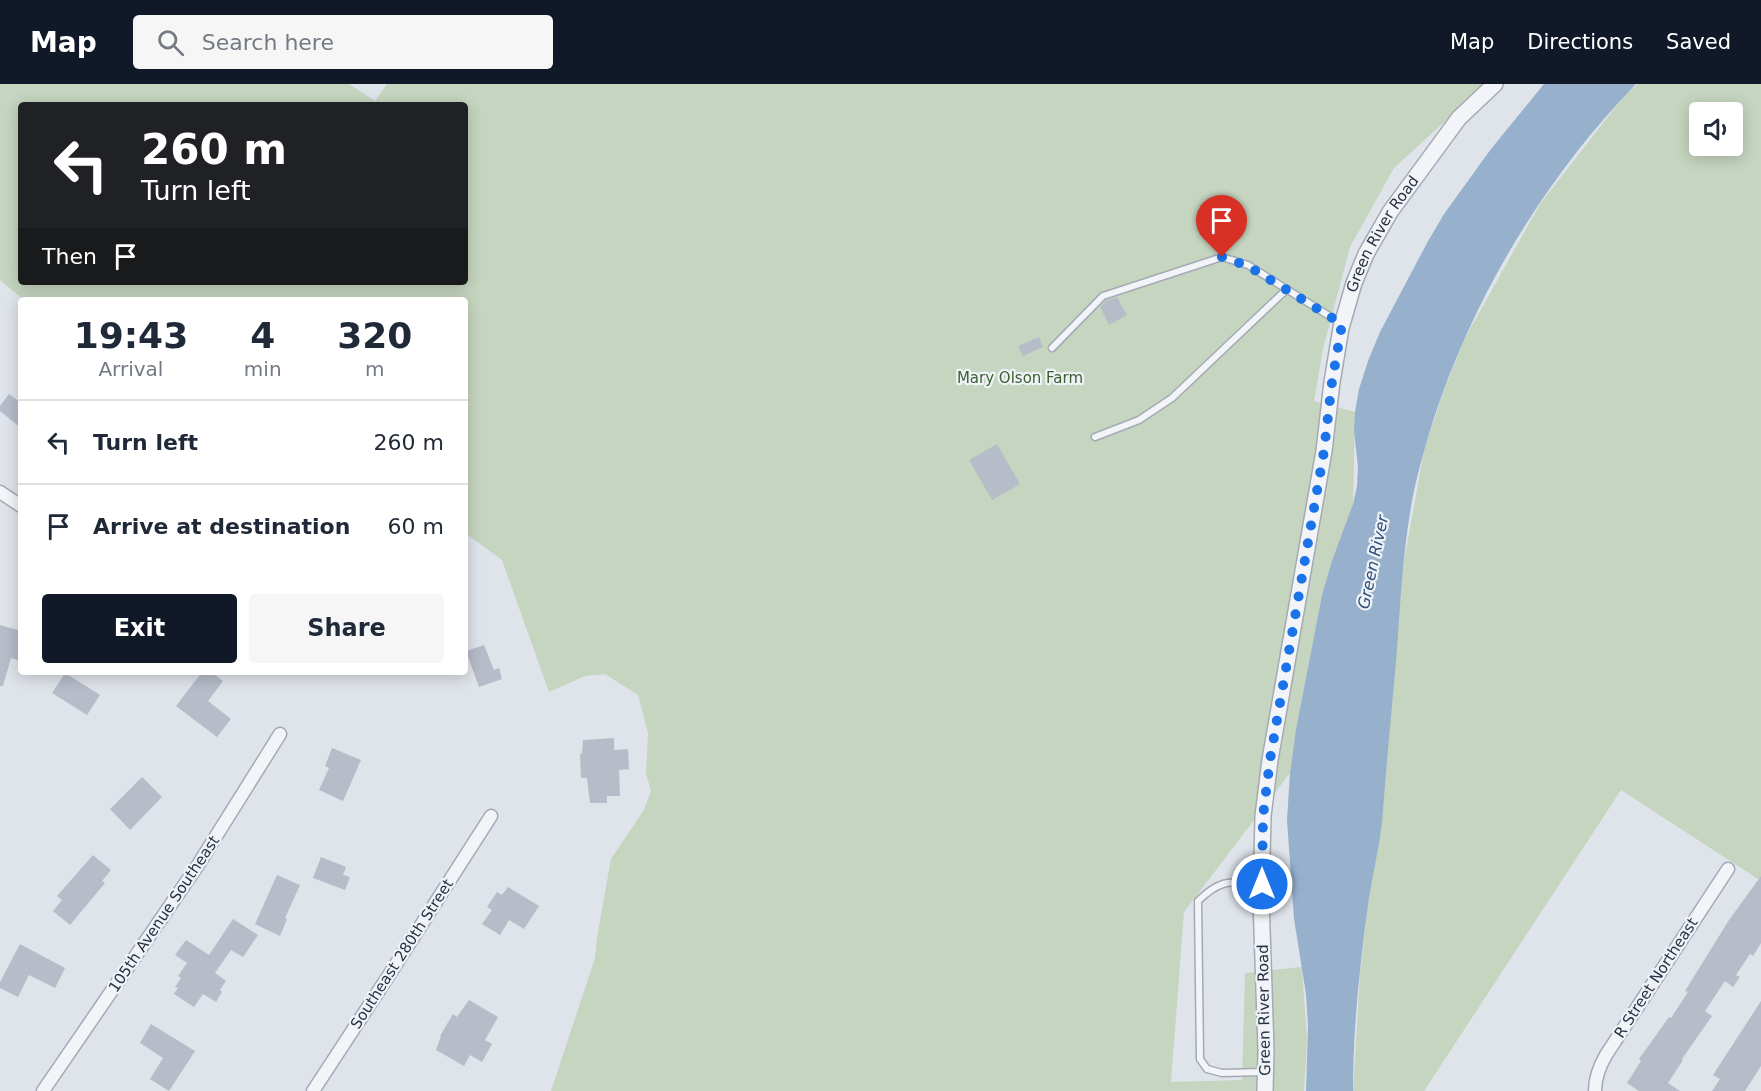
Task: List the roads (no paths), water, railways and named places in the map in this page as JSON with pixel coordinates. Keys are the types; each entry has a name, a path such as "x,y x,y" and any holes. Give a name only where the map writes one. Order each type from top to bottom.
{"street":[{"name":"Green River Road","path":"1265,1091 1263,816 1270,760 1324,451 1342,324 1354,283 1366,254 1390,212 1459,118 1495,84"},
{"path":"0,492 18,504"},
{"name":"105th Avenue Southeast","path":"43,1091 198,866 280,735"},
{"name":"Southeast 280th Street","path":"313,1091 491,816"},
{"name":"R Street Northeast","path":"1595,1091 1600,1066 1606,1055 1728,869"}],"lane":[{"path":"1052,348 1103,296 1222,257 1248,266 1342,324"},
{"path":"1095,437 1139,420 1172,398 1287,289"},
{"path":"1262,884 1226,882 1208,891 1198,901 1200,1059 1207,1069 1222,1073 1266,1072"}],"water":[{"name":"Green River","path":"1544,84 1636,84 1572,158 1516,240 1470,327 1434,418 1415,485 1405,545 1382,823 1369,898 1358,994 1353,1091 1306,1091 1308,1026 1306,994 1294,919 1287,820 1290,773 1296,729 1322,595 1357,486 1358,467 1354,431 1359,389 1380,332 1444,214 1491,149"}],"park label":[{"name":"Mary Olson Farm","path":"1020,378"}]}
